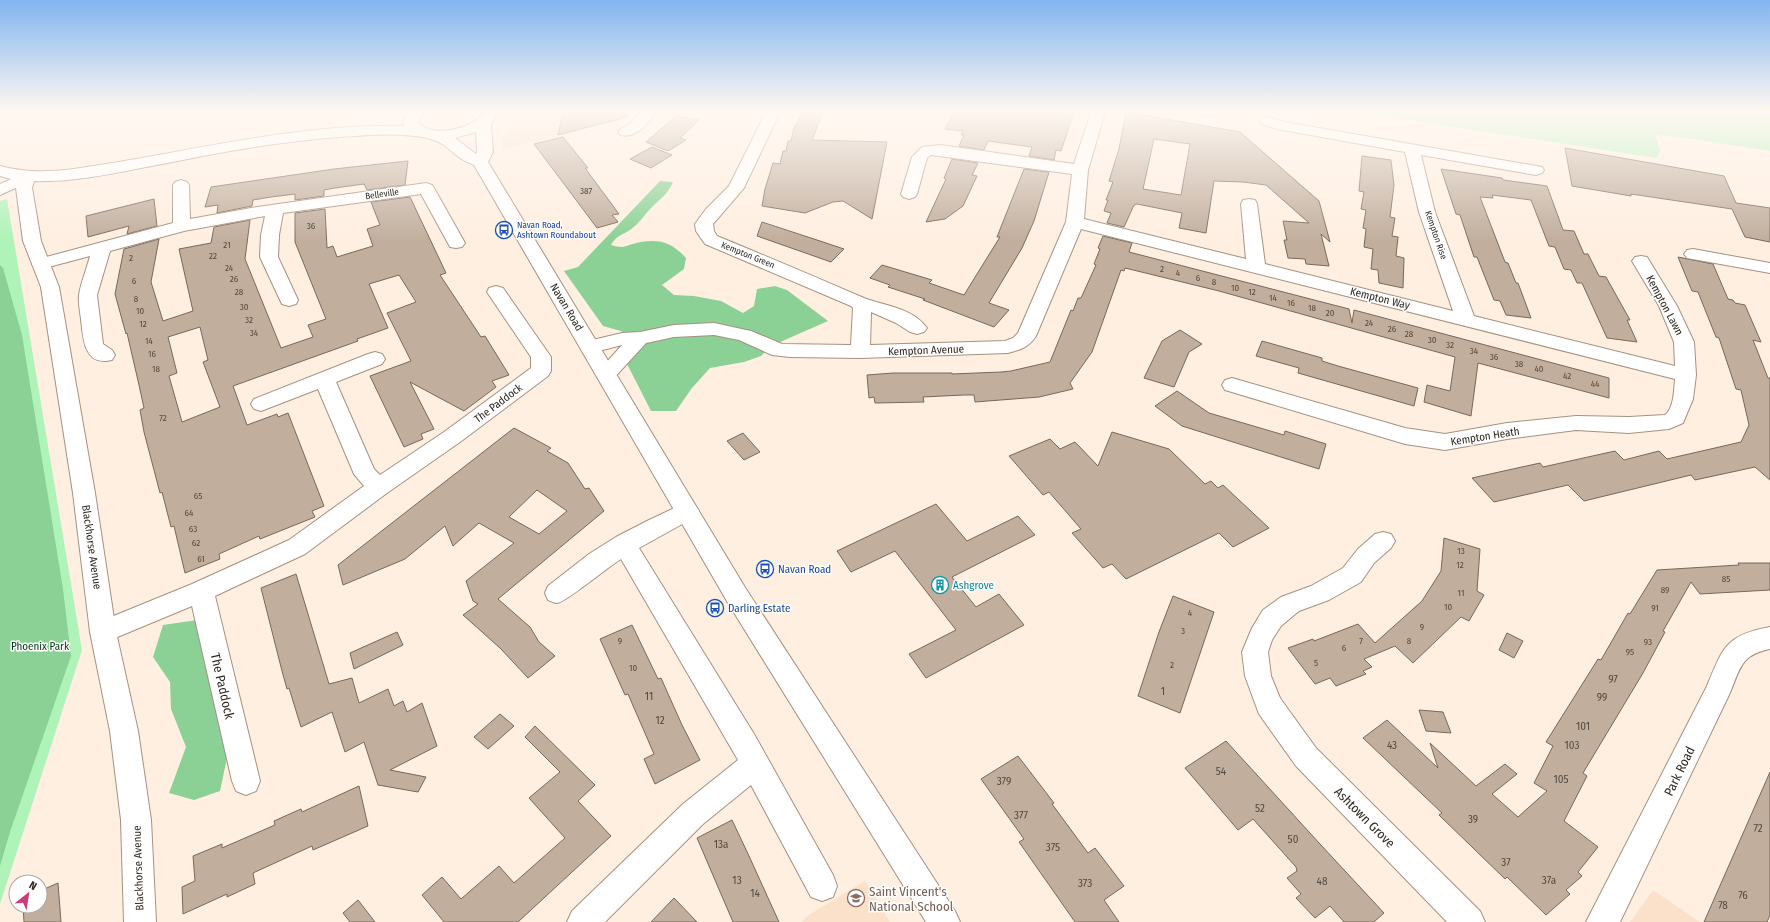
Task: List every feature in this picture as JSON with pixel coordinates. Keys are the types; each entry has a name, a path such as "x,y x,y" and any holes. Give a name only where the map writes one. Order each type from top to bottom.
{"street":[{"path":"0,171 14,176 27,177 74,174 190,155"},
{"name":"Navan Road","path":"466,155 480,162 741,602 944,922"},
{"path":"480,162 483,155"},
{"name":"Kempton Green","path":"752,155 736,188 704,224 705,231 711,240 858,302 891,312 908,320 916,328"},
{"path":"909,194 920,157 922,155"},
{"path":"975,155 1080,170"},
{"name":"Kempton Avenue","path":"590,346 622,338 640,338 674,331 714,329 744,334 779,350 860,352 1008,347 1020,342 1026,336 1075,222 1080,170 1085,155"},
{"name":"Kempton Rise","path":"1413,155 1427,212 1466,320"},
{"path":"1448,155 1536,170"},
{"path":"0,190 27,177"},
{"name":"Blackhorse Avenue","path":"27,177 24,189 32,241 50,287 84,493 103,632 124,731 136,820 140,922"},
{"path":"181,185 182,226"},
{"name":"Belleville","path":"41,264 182,226 275,210 426,188 456,243"},
{"path":"1249,204 1256,266"},
{"path":"275,210 270,235 269,257 289,300"},
{"name":"Kempton Way","path":"1075,222 1256,266 1686,375"},
{"path":"102,247 88,295 94,346 98,351 105,355"},
{"path":"1693,254 1770,268"},
{"name":"Kempton Lawn","path":"1641,261 1668,306 1684,342 1686,375"},
{"name":"The Paddock","path":"103,632 201,592 297,547 379,487 452,437 541,371 541,357 496,292"},
{"path":"858,302 862,308 860,352"},
{"path":"606,374 640,338"},
{"path":"261,404 375,359"},
{"name":"Kempton Heath","path":"1232,385 1405,436 1445,442 1507,432 1576,424 1629,425 1669,422 1676,418 1679,412 1686,375"},
{"path":"324,379 365,474 379,487"},
{"path":"558,593 598,561 624,544 655,526 687,511"},
{"name":"Ashtown Grove","path":"1383,541 1366,556 1352,575 1320,593 1290,604 1272,618 1261,636 1255,652 1258,676 1269,705 1306,757 1469,922"},
{"path":"624,544 744,743 822,886"},
{"name":"The Paddock","path":"201,592 246,781"},
{"name":"Park Road","path":"1602,922 1612,906 1715,696 1734,652 1747,644 1770,638"},
{"path":"583,922 693,814 755,764"}],"shaded area":[{"name":"Saint Vincent's National School","path":"865,881 890,922 802,922 807,916"},
{"path":"1653,890 1700,922 1630,922"}],"green space":[{"path":"1637,155 1658,155 1657,158"},
{"path":"660,181 673,182 666,193 636,225 617,238 611,245 624,247 641,242 654,241 666,243 676,249 686,258 684,269 662,285 674,295 694,296 721,301 743,313 754,306 757,289 775,286 787,290 828,321 771,346 761,356 744,362 710,368 692,388 676,411 651,411 626,362 641,349 621,331 603,326 564,271 578,267"},
{"name":"Phoenix Park","path":"7,199 82,650 10,874 8,874 8,879 0,904 0,201"},
{"name":"Phoenix Park","path":"0,265 3,268 22,335 63,589 71,656 10,832 0,866"},
{"path":"197,620 227,758 220,791 194,800 169,793 186,747 171,709 170,682 153,657 163,625"}],"building":[{"path":"542,155 578,155 588,168 585,168 619,214 612,215 618,222 597,228"},
{"path":"637,155 672,155 651,168 630,159"},
{"path":"782,155 884,155 872,219 843,201 833,202 805,213 762,206 765,189 773,163 780,164"},
{"path":"1029,155 1055,155 1054,160"},
{"path":"1117,155 1150,155 1143,189 1181,195 1188,155 1266,155 1319,201 1330,242 1321,234 1329,266 1306,264 1305,259 1288,258 1284,240 1287,240 1283,221 1309,223 1266,185 1243,182 1214,181 1206,233 1179,228 1182,213 1137,204 1134,205 1124,227 1107,223 1111,213 1104,211 1108,200 1106,200 1113,182 1109,181"},
{"path":"1566,155 1605,155 1724,176 1736,203 1770,208 1770,242 1745,237 1732,209 1631,194 1631,196 1572,186"},
{"path":"1362,156 1391,160 1394,185 1390,217 1395,218 1392,236 1398,237 1396,256 1404,258 1403,288 1379,283 1378,270 1371,269 1373,249 1364,247 1366,229 1363,228 1366,210 1361,209 1364,192 1359,191"},
{"path":"952,159 978,163 972,175 977,176 963,206 945,219 926,222 946,179 944,178"},
{"path":"408,161 405,185 367,190 364,184 324,190 324,196 295,200 295,194 271,197 253,200 252,206 217,213 218,205 205,207 211,187 334,169"},
{"path":"1024,169 1049,172 1034,221 1022,248 989,303 1009,310 994,327 923,300 925,299 888,287 890,285 870,278 882,265 932,280 929,283 964,295 1000,237 997,237"},
{"path":"1441,169 1547,186 1563,230 1574,231 1584,254 1588,254 1599,276 1606,277 1630,320 1627,320 1637,342 1607,338 1582,283 1577,283 1571,270 1564,269 1555,247 1549,246 1531,200 1492,195 1493,198 1480,197 1505,262 1508,263 1516,283 1518,283 1531,318 1506,315 1500,301 1494,300 1477,257 1474,257 1460,215 1456,214"},
{"path":"410,197 446,273 440,275 481,337 485,336 509,375 492,381 496,387 464,411 410,382 434,429 421,434 423,439 404,447 370,376 411,361 387,313 416,302 399,275 369,284 388,328 357,339 358,341 233,386 247,425 277,414 278,417 288,413 324,506 312,511 315,517 260,539 259,536 219,554 220,559 185,573 174,526 171,527 162,492 160,493 144,432 140,410 144,408 127,333 126,334 115,294 124,249 159,239 151,282 163,321 193,311 179,249 211,243 214,227 250,220 245,259 281,348 313,337 308,325 326,319 295,242 295,213 325,209 327,248 333,246 337,257 373,246 367,229 380,225 371,202","holes":["200,327 208,360 203,362 220,407 182,422 169,376 177,373 168,337"]},
{"path":"154,199 157,226 127,234 129,226 88,237 86,216"},
{"path":"762,222 844,249 831,262 757,236"},
{"path":"1103,236 1132,243 1129,252 1349,309 1352,323 1354,310 1609,378 1609,398 1478,363 1471,416 1424,402 1427,385 1450,391 1455,357 1219,291 1125,268 1124,271 1121,270 1092,352 1070,383 1073,389 1039,397 975,402 974,395 923,397 924,402 875,403 874,397 869,398 867,375 893,373 952,374 1001,372 1050,362 1071,310 1073,311 1078,298 1081,298 1096,265 1094,264"},
{"path":"1678,257 1713,264 1728,299 1733,300 1735,303 1745,305 1761,342 1753,340 1768,378 1770,378 1770,480 1755,467 1695,480 1691,475 1584,501 1568,485 1494,502 1472,478 1540,463 1543,467 1615,451 1624,460 1659,451 1667,459 1741,442 1749,425 1741,390 1736,389 1719,338 1716,337 1698,292 1692,291"},
{"path":"1180,330 1202,344 1189,352 1174,387 1144,378 1162,341"},
{"path":"1262,341 1322,358 1322,361 1338,366 1418,388 1414,406 1298,373 1299,368 1256,356"},
{"path":"1177,391 1209,413 1284,435 1285,431 1326,444 1319,469 1182,426 1155,406"},
{"path":"514,428 551,448 547,451 568,463 585,489 589,488 604,511 498,599 530,627 539,642 555,656 528,678 500,648 463,615 478,604 473,601 466,581 514,543 479,523 453,546 445,526 405,559 343,585 338,565","holes":["537,490 567,511 539,534 509,517"]},
{"path":"1112,432 1169,449 1205,484 1211,481 1218,488 1223,485 1269,528 1233,547 1219,533 1126,579 1112,564 1103,568 1072,533 1081,529 1049,492 1043,495 1009,456 1050,439 1060,449 1075,442 1098,466"},
{"path":"743,433 760,452 744,460 727,441"},
{"name":"Ashgrove","path":"936,504 967,541 1018,516 1035,535 952,577 976,607 999,594 1024,625 926,678 909,654 956,630 895,551 851,572 837,551"},
{"path":"1444,538 1480,549 1477,591 1484,595 1469,621 1461,617 1413,663 1395,646 1364,659 1372,667 1363,671 1366,674 1336,686 1330,678 1315,684 1288,648 1313,639 1314,641 1358,624 1375,643 1422,601 1441,571"},
{"path":"1738,563 1770,563 1770,590 1700,594 1691,582 1663,631 1665,632 1643,673 1583,773 1587,776 1564,821 1598,847 1578,872 1582,876 1566,890 1570,894 1546,915 1507,877 1505,879 1439,815 1442,813 1363,738 1387,720 1438,768 1430,743 1476,786 1505,764 1517,774 1492,794 1518,817 1547,791 1534,783 1553,746 1546,742 1598,659 1601,660 1628,613 1630,614 1657,570 1739,565"},
{"path":"296,574 329,684 352,678 359,703 388,689 394,706 403,701 407,712 422,703 437,746 390,770 426,777 418,792 378,785 364,742 345,752 332,712 301,727 289,688 287,689 261,588"},
{"path":"1173,596 1214,612 1180,713 1138,696 1159,632"},
{"path":"632,625 658,679 661,678 682,725 700,760 655,784 644,759 654,754 628,694 625,695 600,639"},
{"path":"397,632 403,645 354,669 350,653"},
{"path":"1507,633 1523,641 1514,658 1499,650"},
{"path":"1419,710 1443,712 1451,733 1426,731"},
{"path":"500,714 514,726 488,749 474,737"},
{"path":"535,726 595,785 578,801 611,836 518,922 444,922 422,895 442,877 461,899 499,866 514,883 565,838 529,798 560,772 525,737"},
{"path":"1226,741 1384,913 1374,922 1344,922 1330,906 1315,918 1296,898 1301,894 1287,878 1297,871 1296,867 1253,819 1238,830 1185,768"},
{"path":"1018,756 1054,803 1052,804 1088,853 1095,848 1124,886 1104,900 1119,922 1075,922 1019,842 1024,839 981,779"},
{"path":"1770,772 1770,915 1767,922 1704,922"},
{"path":"359,786 368,826 313,850 312,846 253,873 255,884 227,897 227,894 183,914 182,887 195,881 193,856 222,844 222,848 275,825 274,821 301,809 302,812"},
{"path":"732,820 779,922 733,922 697,838"},
{"path":"58,883 61,922 24,922 24,914 48,914 48,887"},
{"path":"674,898 697,922 651,922"},
{"path":"358,900 375,922 350,922 343,913"}],"place":[{"name":"Navan Road, Ashtown Roundabout","path":"504,230"},
{"name":"Navan Road","path":"765,569"},
{"name":"Ashgrove","path":"940,585"},
{"name":"Darling Estate","path":"715,608"},
{"name":"Saint Vincent's National School","path":"856,898"}]}
